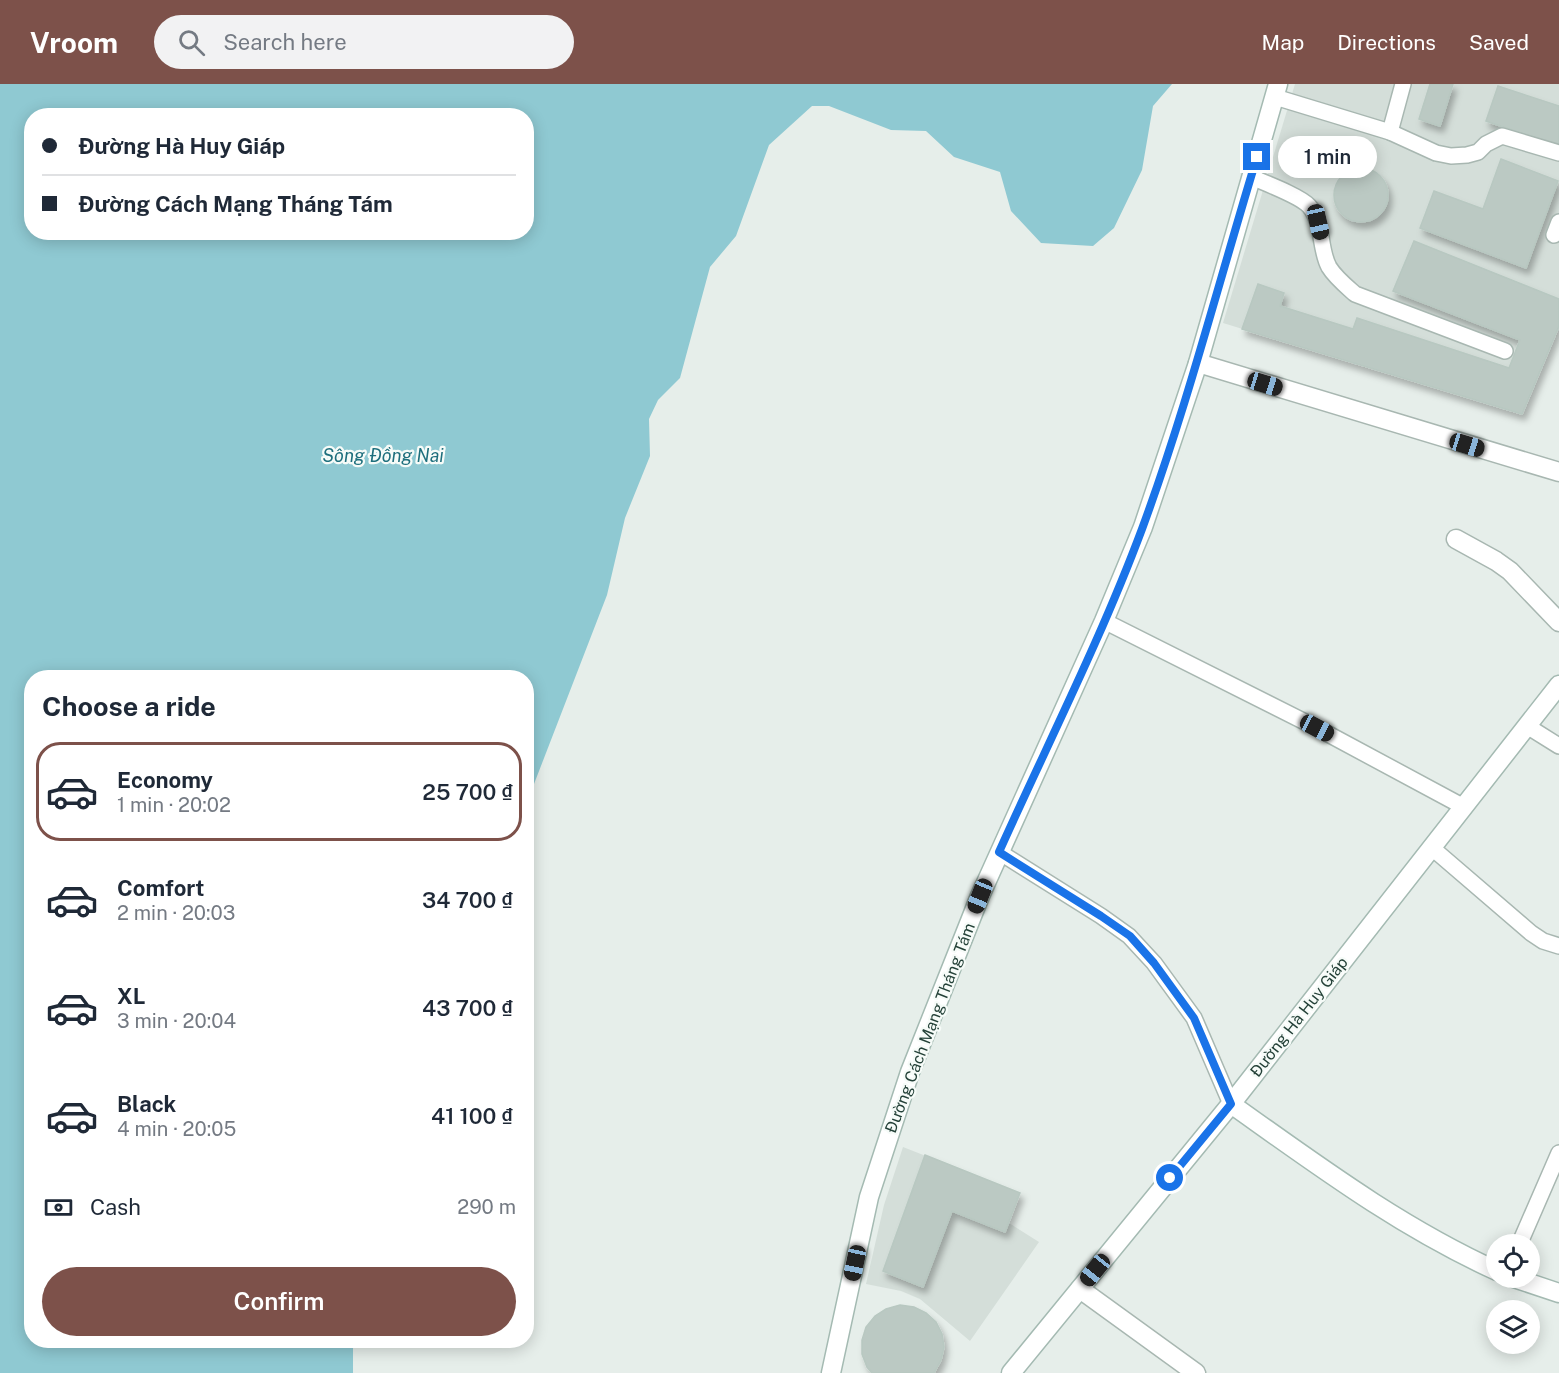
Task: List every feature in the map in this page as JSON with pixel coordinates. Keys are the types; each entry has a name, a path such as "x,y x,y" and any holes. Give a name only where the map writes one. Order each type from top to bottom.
{"main road":[{"name":"Đường Cách Mạng Tháng Tám","path":"831,1373 873,1186 910,1072 980,896 1104,621 1143,527 1198,363 1276,91"},
{"path":"1198,363 1559,472"},
{"path":"1456,539 1510,571 1559,622"},
{"name":"Đường Hà Huy Giáp","path":"1011,1373 1231,1104 1559,685"},
{"path":"1231,1104 1356,1193 1460,1254 1486,1266"},
{"path":"1540,1287 1559,1293"},
{"path":"1080,1289 1196,1373"}],"lane":[{"path":"1390,132 1403,84"},
{"path":"1276,91 1390,132 1436,153 1451,156 1467,155 1478,152 1486,144 1502,136 1559,153"},
{"path":"1251,177 1309,206 1318,222 1329,267 1355,294 1506,351"},
{"path":"1104,621 1317,728 1464,807"},
{"path":"1527,726 1559,746"},
{"path":"1431,847 1531,933 1543,941 1559,946"},
{"path":"999,852 1130,936 1154,963 1194,1018 1231,1104"},
{"path":"1524,1234 1559,1153"}],"shaded area":[{"path":"1295,84 1559,84 1559,326 1522,414 1223,323"},
{"path":"903,1147 1020,1193 1009,1223 1039,1242 970,1341 920,1299 901,1291 866,1284 884,1205"}],"water":[{"name":"Sông Đồng Nai","path":"0,84 1172,84 1153,106 1142,170 1114,228 1093,246 1041,243 1011,211 1000,172 954,157 926,131 891,130 829,106 812,106 769,145 736,236 710,267 680,378 658,400 649,419 650,456 625,518 607,595 534,784 534,670 24,670 24,1348 353,1348 353,1373 0,1373"}],"building":[{"path":"1430,84 1453,84 1440,126 1419,119"},
{"path":"1498,86 1559,106 1559,146 1486,121"},
{"path":"1501,159 1558,181 1526,268 1420,228 1434,191 1483,209"},
{"path":"1361,168 1371,170 1380,176 1386,185 1388,195 1386,205 1380,214 1371,220 1361,222 1351,220 1342,214 1336,205 1334,195 1336,185 1342,176 1351,170"},
{"path":"1414,241 1559,299 1559,326 1522,414 1242,329 1258,284 1284,293 1280,306 1353,329 1357,318 1509,368 1520,340 1393,291"},
{"path":"925,1155 1020,1193 1005,1232 952,1211 923,1287 883,1271"},
{"path":"900,1305 914,1307 926,1313 936,1322 942,1334 944,1347 941,1360 934,1373 872,1373 867,1367 862,1354 862,1340 866,1327 875,1316 886,1309"}],"route":[{"path":"1170,1178 1231,1104 1194,1018 1154,963 1130,936 999,852 1104,621 1143,527 1198,363 1257,157"}]}
